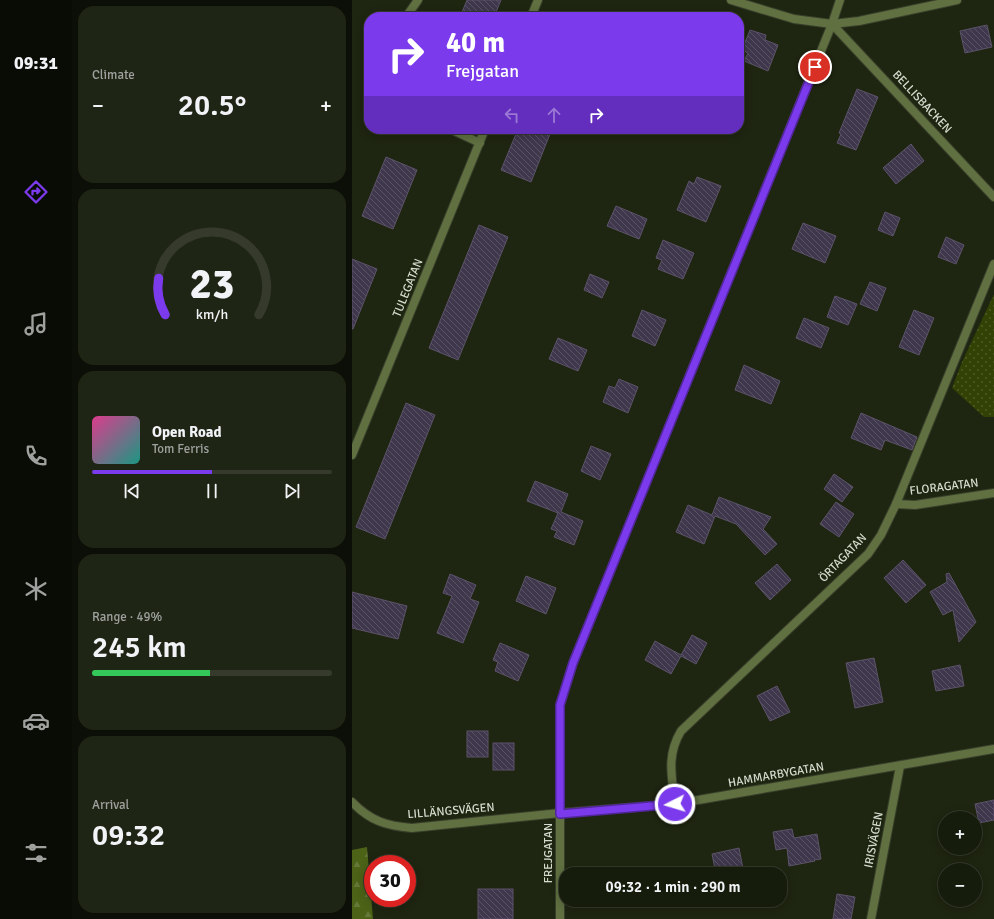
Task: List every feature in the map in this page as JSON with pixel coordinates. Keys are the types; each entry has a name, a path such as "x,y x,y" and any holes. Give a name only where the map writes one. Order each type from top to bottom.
{"street":[{"path":"410,12 418,0"},
{"path":"533,12 538,0"},
{"path":"731,0 794,19 832,24 859,21 957,0"},
{"name":"FREJGATAN","path":"560,919 560,705 573,663 832,24 840,0"},
{"name":"BELLISBACKEN","path":"832,24 994,197"},
{"path":"461,134 480,143"},
{"name":"TULEGATAN","path":"352,455 483,134"},
{"name":"ÖRTAGATAN","path":"675,804 672,754 675,741 681,731 868,554 881,536 896,504 994,264"},
{"name":"FLORAGATAN","path":"896,504 916,505 994,493"},
{"name":"HAMMARBYGATAN","path":"560,814 675,804 994,749"},
{"name":"IRISVÄGEN","path":"871,919 900,766"},
{"name":"LILLÄNGSVÄGEN","path":"352,802 369,817 393,827 412,828 560,814"}],"green space":[{"path":"994,294 994,417 984,417 952,388 962,362"},
{"path":"367,847 368,855 364,855 364,907 372,907 373,919 352,919 352,850"}],"building":[{"path":"467,0 501,0 496,12 462,12"},
{"path":"987,25 992,47 965,53 960,31"},
{"path":"750,30 766,35 765,40 778,45 768,71 744,61 748,53 744,51 744,45"},
{"path":"857,89 878,97 856,150 837,143 841,134 839,133"},
{"path":"516,134 550,134 531,182 501,170"},
{"path":"911,144 924,161 896,184 883,168"},
{"path":"386,157 417,170 393,229 362,216"},
{"path":"697,177 721,186 706,222 677,210 689,181 694,184"},
{"path":"616,206 647,219 639,239 607,226"},
{"path":"885,212 900,218 893,236 878,230"},
{"path":"803,223 836,236 825,263 792,249"},
{"path":"479,225 508,237 458,360 429,348"},
{"path":"946,237 964,245 956,264 938,257"},
{"path":"663,240 694,253 683,279 658,269 662,260 656,258"},
{"path":"352,259 377,269 353,329 352,329"},
{"path":"590,274 609,282 602,298 584,290"},
{"path":"870,282 886,288 877,311 860,304"},
{"path":"835,296 857,304 848,325 827,317"},
{"path":"642,310 666,320 655,346 632,336"},
{"path":"914,310 934,318 919,355 899,347"},
{"path":"804,318 829,328 821,348 796,338"},
{"path":"558,338 587,350 578,371 549,359"},
{"path":"744,365 780,381 771,404 735,390"},
{"path":"619,379 638,387 628,413 603,402 609,386 615,388"},
{"path":"406,403 435,415 385,539 356,527"},
{"path":"861,413 917,437 912,450 885,440 881,450 851,438"},
{"path":"591,446 611,454 600,480 581,471"},
{"path":"834,474 853,487 842,502 824,489"},
{"path":"535,481 568,494 561,512 583,521 574,545 554,537 557,531 551,529 558,513 527,501"},
{"path":"719,497 771,517 763,529 777,544 765,555 736,524 715,516 704,544 676,532 688,505 712,515"},
{"path":"836,502 854,514 839,537 820,524"},
{"path":"903,560 926,585 906,603 884,578"},
{"path":"777,564 791,580 770,600 755,583"},
{"path":"949,573 976,622 959,642 953,610 943,615 930,592 947,582 946,574"},
{"path":"450,574 476,585 470,599 479,602 463,643 437,633 452,596 443,593"},
{"path":"526,576 556,588 546,614 516,601"},
{"path":"352,592 407,606 398,639 352,628"},
{"path":"692,635 707,643 696,664 681,656 671,674 645,660 655,641 681,655"},
{"path":"500,643 529,655 518,681 495,671 498,662 493,660"},
{"path":"874,658 883,702 855,708 846,663"},
{"path":"960,665 964,686 936,691 932,671"},
{"path":"777,686 790,712 770,721 757,696"},
{"path":"467,731 488,731 488,757 467,757"},
{"path":"493,743 514,743 514,770 493,770"},
{"path":"994,800 994,820 982,822 982,811 976,811 975,804"},
{"path":"792,829 794,838 817,834 821,859 789,866 787,848 776,850 773,832"},
{"path":"739,848 743,867 715,867 712,854"},
{"path":"478,889 513,889 513,919 478,919"},
{"path":"837,894 855,897 851,919 833,919"}],"route":[{"path":"675,804 560,814 560,705 573,663 815,67"}]}
